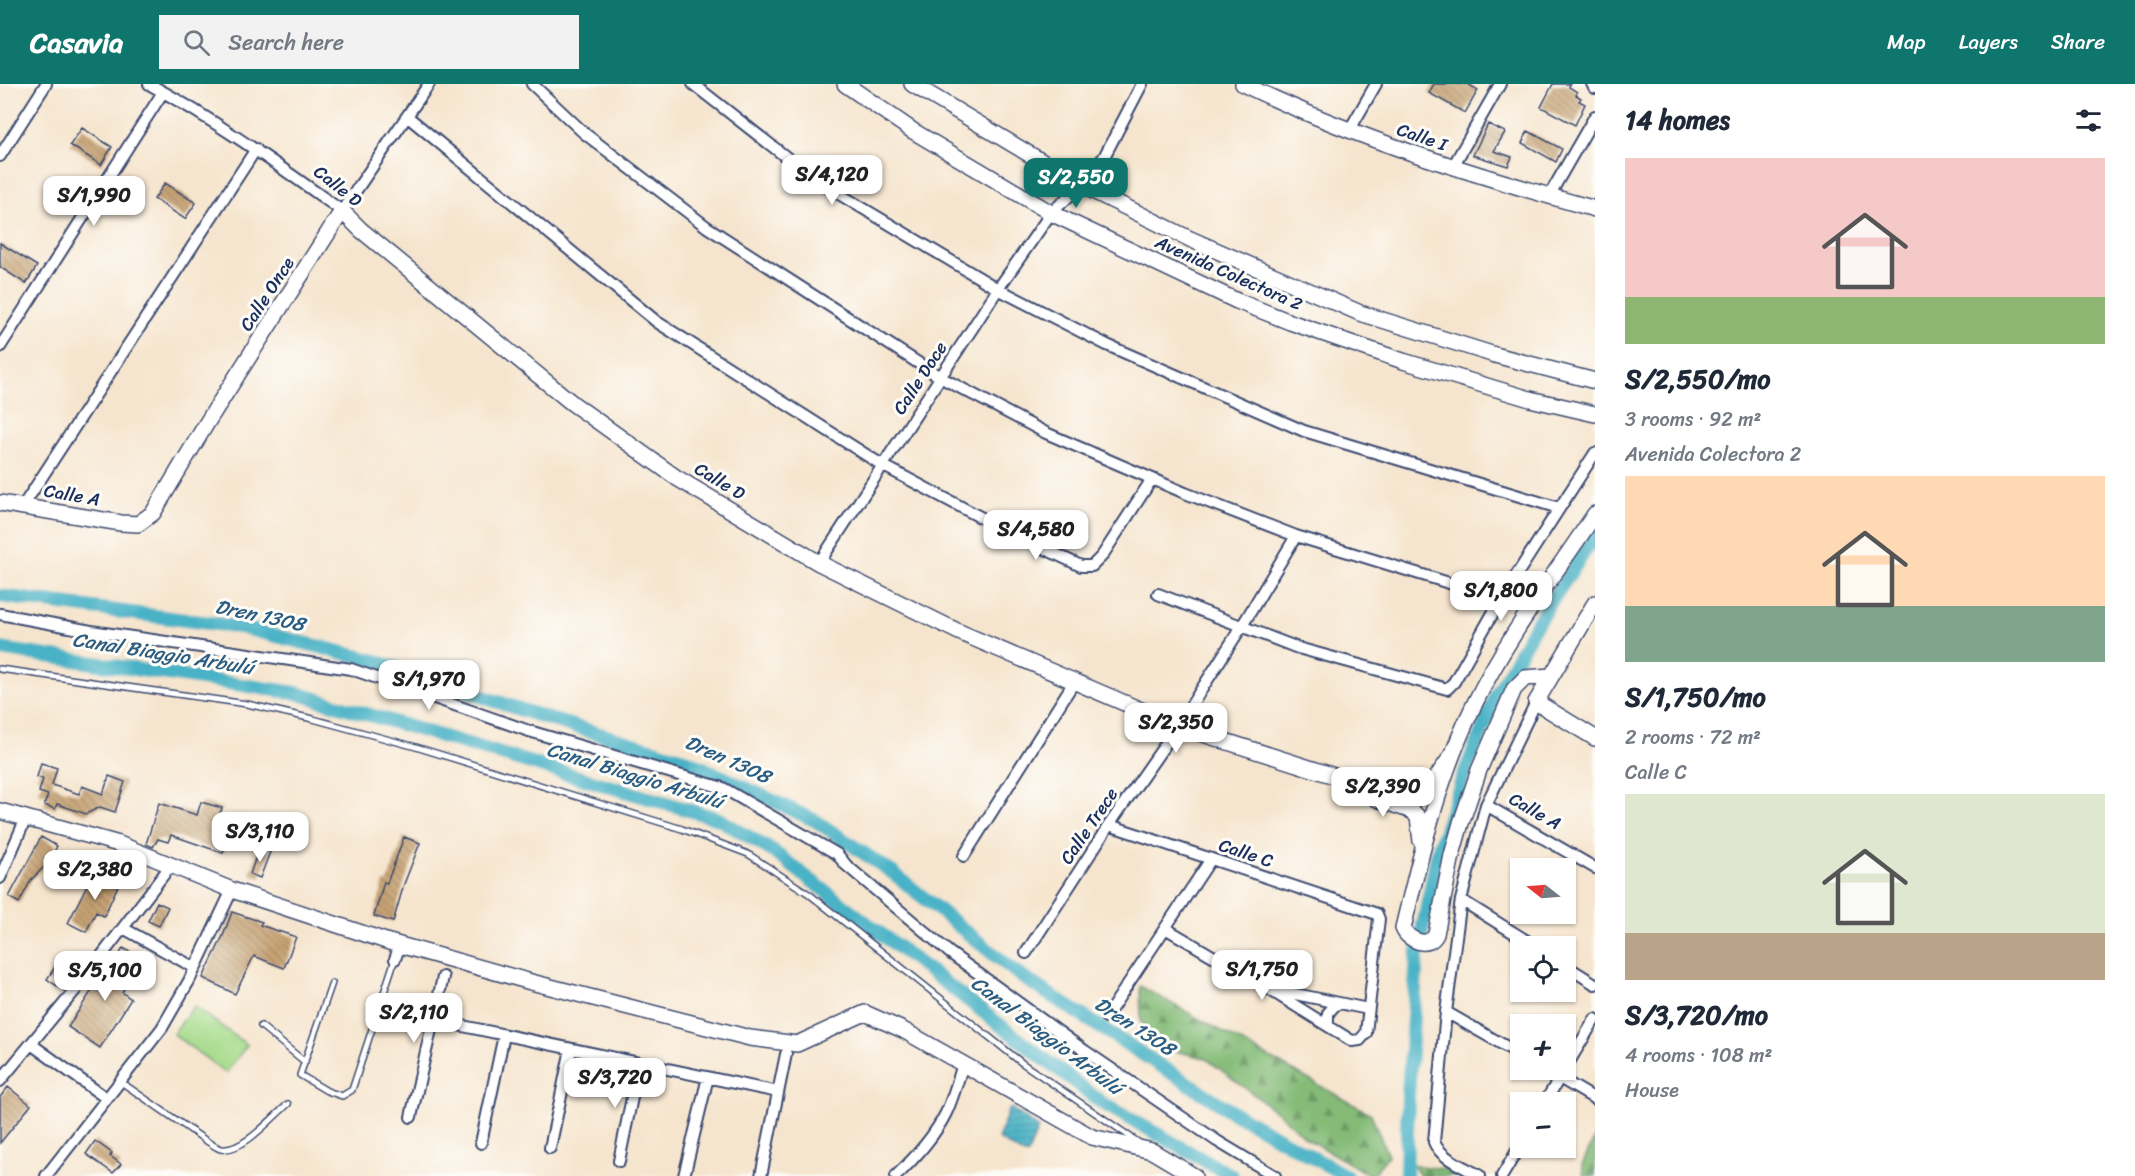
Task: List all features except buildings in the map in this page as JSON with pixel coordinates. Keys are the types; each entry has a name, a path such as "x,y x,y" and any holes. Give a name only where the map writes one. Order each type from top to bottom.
{"street":[{"path":"0,156 46,84"},
{"name":"Calle D","path":"148,84 202,114 256,149 342,211 361,230 572,403 677,478 819,563 959,632 1178,726 1347,780 1383,783 1422,791 1432,784 1452,755"},
{"name":"Calle Once","path":"138,524 153,513 208,421 342,211 429,84"},
{"path":"532,84 584,133 707,227 940,377 1046,433 1152,479 1296,536 1501,599"},
{"path":"693,84 814,179 998,289 1107,345 1304,431 1559,508"},
{"name":"Avenida Colectora 2","path":"846,84 913,131 1051,213 1237,301 1403,361 1530,399 1595,414"},
{"name":"Avenida Colectora 2","path":"912,84 1081,185 1190,239 1360,313 1495,355 1595,381"},
{"name":"Calle Doce","path":"819,563 998,289 1051,213 1081,185 1104,158 1142,84"},
{"path":"1349,131 1376,84"},
{"path":"1452,168 1500,84"},
{"path":"1592,84 1595,88"},
{"name":"Calle I","path":"1251,86 1349,131 1452,168 1595,209"},
{"path":"0,346 164,92"},
{"path":"1549,196 1595,116"},
{"path":"408,117 657,322 882,465 997,526 1081,566 1092,567 1102,556 1152,479"},
{"path":"23,506 256,149"},
{"path":"1158,594 1298,648 1447,689 1454,682 1501,599 1595,453"},
{"name":"Calle A","path":"0,502 138,524"},
{"path":"1551,676 1525,678 1514,689 1473,788 1452,855 1436,934 1433,940 1427,942 1411,940 1403,928 1420,856 1452,755 1473,706 1519,624 1595,514"},
{"name":"Calle Trece","path":"1026,953 1109,825 1178,726 1296,536"},
{"path":"1480,1176 1437,1149 1434,1142 1446,1012 1461,900 1486,805 1536,702 1593,611"},
{"path":"0,614 92,631 351,669 528,731 723,788 837,854 846,865 950,953 1084,1051 1217,1141 1275,1176"},
{"path":"964,856 1074,682"},
{"path":"1536,702 1595,738"},
{"name":"Calle D","path":"1347,780 1377,799 1412,811 1418,817 1420,856"},
{"name":"Calle A","path":"1486,805 1595,868"},
{"path":"0,811 119,844 232,890 398,952 531,982 750,1038 797,1044 865,1013 903,1030 1092,1137 1152,1151 1194,1176"},
{"path":"0,878 26,818"},
{"name":"Calle C","path":"1109,825 1374,912 1379,919 1368,1010"},
{"path":"1106,1017 1210,859"},
{"path":"0,1081 171,865"},
{"path":"46,1176 162,1028 195,968 232,890"},
{"path":"1461,900 1519,936"},
{"path":"123,928 195,968"},
{"path":"1165,928 1352,1041 1357,1041 1366,1033 1368,1010 1267,988"},
{"path":"1576,972 1595,984"},
{"path":"411,1117 443,977"},
{"path":"1328,1026 1328,1013 1337,1003"},
{"path":"1446,1012 1510,1049"},
{"path":"1576,1051 1595,1018"},
{"path":"434,1020 778,1092"},
{"path":"481,1143 504,1035"},
{"path":"31,1044 106,1098"},
{"path":"550,1148 571,1049"},
{"path":"761,1176 786,1054"},
{"path":"618,1161 639,1063"},
{"path":"896,1176 930,1139 946,1113 963,1064"},
{"path":"684,1176 708,1077"},
{"path":"1573,1080 1595,1099"},
{"path":"1502,1176 1513,1158"}],"lane":[{"path":"0,669 247,704 314,719 416,747 682,829 748,854 809,894 1022,1063 1152,1151"},
{"path":"332,983 300,1075 327,1091 342,1096 352,1090 398,952"},
{"path":"261,1026 305,1062"},
{"path":"120,1081 221,1149 234,1148 244,1143 288,1104"}],"green space":[{"path":"1140,986 1371,1114 1388,1156 1371,1176 1307,1139 1277,1112 1205,1058 1162,1048 1141,1022"},
{"path":"194,1006 247,1045 226,1073 173,1034"},
{"path":"1595,1137 1595,1176 1584,1176 1582,1165"},
{"path":"1413,1165 1457,1171 1465,1176 1420,1176"}],"water":[{"path":"1011,1108 1038,1128 1028,1154 1024,1155 998,1139"}],"waterway":[{"path":"1406,1176 1408,1096 1417,956 1438,851 1463,777 1497,694 1536,624 1595,536"},
{"name":"Dren 1308","path":"0,596 240,627 372,660 549,719 684,759 816,821 893,873 1022,977 1231,1111 1346,1176"},
{"name":"Canal Biaggio Arbulú","path":"0,649 296,693 719,819 774,852 1102,1103 1232,1176"}]}
